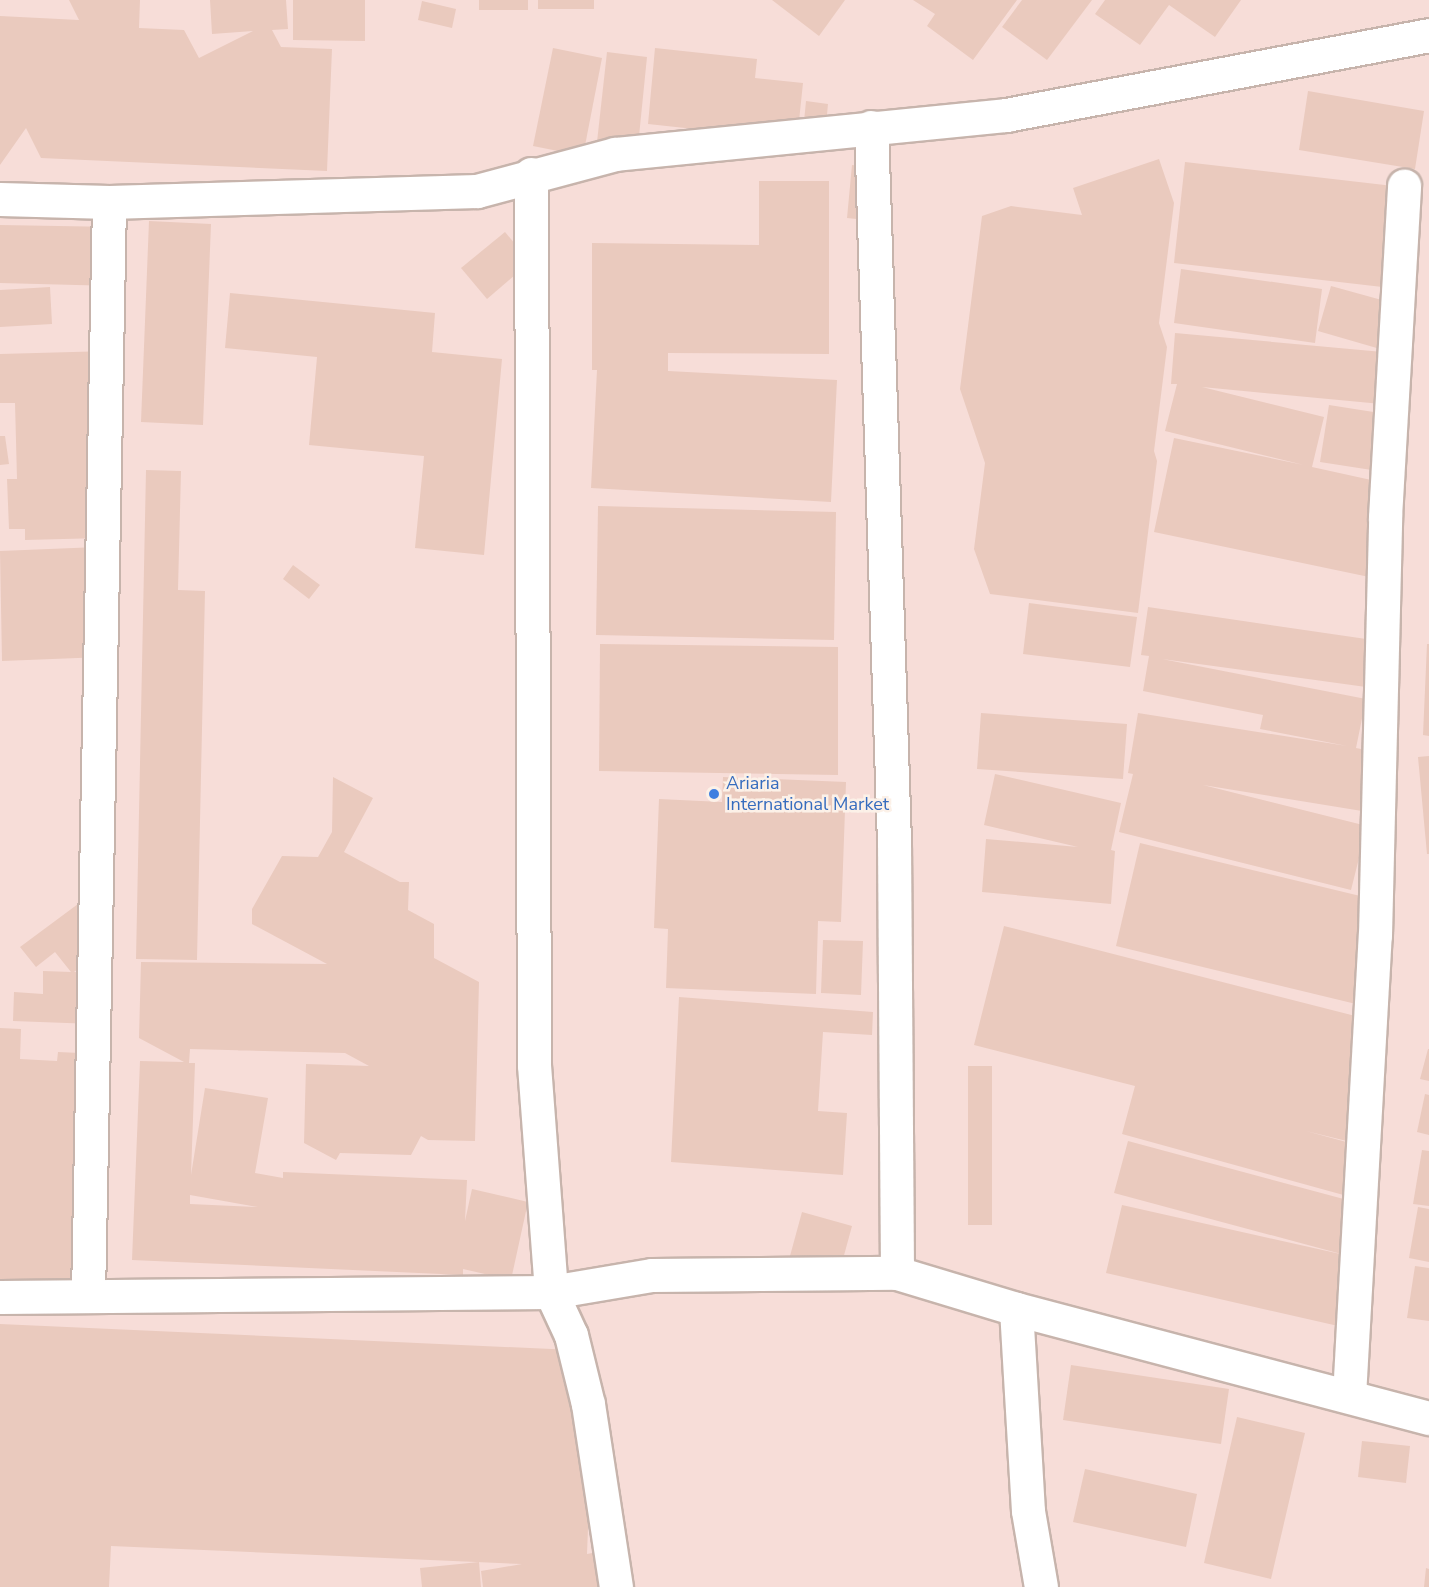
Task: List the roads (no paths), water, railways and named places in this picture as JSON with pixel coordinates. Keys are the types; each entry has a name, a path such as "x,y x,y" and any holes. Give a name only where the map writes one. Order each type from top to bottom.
{"street":[{"path":"0,199 109,202 477,191 531,174 615,154 1006,115 1429,35"},
{"path":"871,127 894,842 897,1273"},
{"path":"531,174 534,1065 551,1292 571,1335 588,1404 616,1587"},
{"path":"1349,1396 1375,935 1385,517 1404,186"},
{"path":"88,1296 109,202"},
{"path":"0,1297 551,1292 652,1275 897,1273 1016,1309 1429,1418"},
{"path":"1016,1309 1028,1511 1041,1587"}],"place":[{"name":"Ariaria International Market","path":"714,794"}]}
